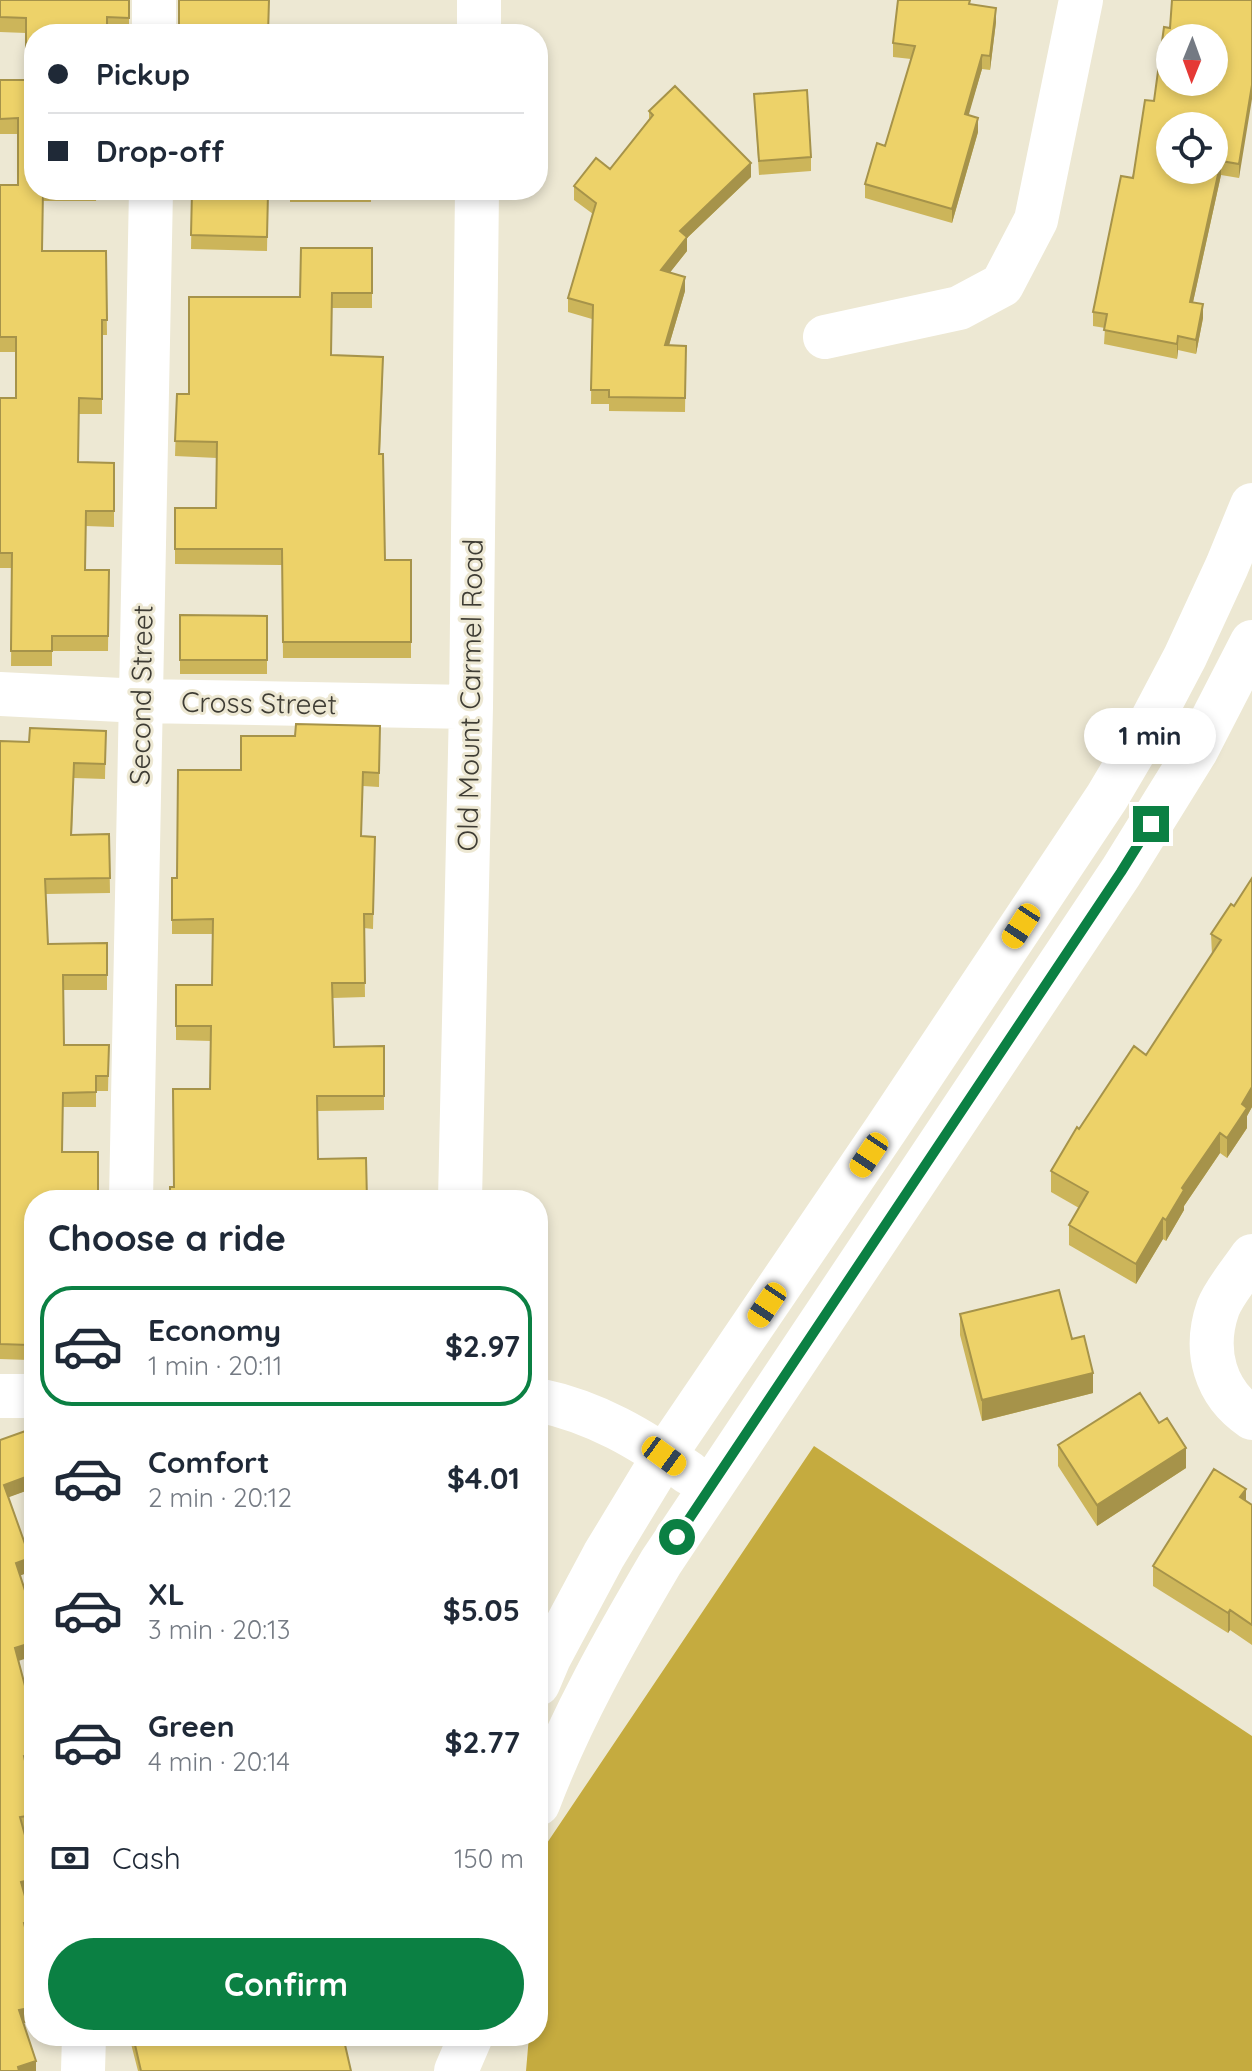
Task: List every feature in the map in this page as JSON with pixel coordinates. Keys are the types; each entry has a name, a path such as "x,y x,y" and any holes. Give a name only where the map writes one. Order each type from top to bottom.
{"street":[{"path":"154,0 154,24"},
{"path":"479,0 479,24"},
{"path":"825,337 959,308 1002,285 1036,220 1081,0"},
{"name":"Second Street","path":"131,1190 151,200"},
{"name":"Old Mount Carmel Road","path":"460,1190 471,707 477,200"},
{"path":"548,1660 604,1555 664,1456 1107,797 1185,657 1252,505"},
{"path":"548,1778 573,1722 661,1562 1121,872 1196,751 1252,642"},
{"name":"Cross Street","path":"0,694 141,701 471,707"},
{"path":"1252,1256 1219,1306 1212,1335 1213,1363 1222,1388 1238,1409 1252,1418"},
{"path":"0,1396 24,1396"},
{"path":"548,1402 616,1426 710,1489"},
{"path":"83,2071 84,2046"},
{"path":"451,2046 456,2071"},
{"path":"456,2071 467,2046"}],"shaded area":[{"path":"814,1446 1252,1736 1252,2071 526,2071 528,2046 548,2046 548,1842"}],"building":[{"path":"0,0 129,0 129,18 107,17 107,24 26,24 26,18 0,17"},
{"path":"179,0 269,0 268,24 179,24"},
{"path":"898,0 970,0 969,4 996,8 990,56 982,55 965,114 978,118 952,209 865,184 877,143 885,146 915,46 893,43"},
{"path":"1172,0 1252,0 1252,85 1239,164 1228,162 1228,112 1156,112 1156,184 1216,184 1190,302 1203,304 1196,340 1178,336 1177,344 1104,330 1107,314 1093,312 1121,176 1133,178 1145,100 1154,101 1156,86 1156,96 1228,96 1228,24 1170,24"},
{"path":"0,80 24,80 24,200 43,200 42,251 106,251 107,320 102,320 102,399 79,398 78,462 114,463 114,511 86,511 85,570 109,570 108,636 52,636 52,651 11,651 12,553 0,553 0,398 16,398 16,337 0,337 0,185 18,185 18,118 0,119"},
{"path":"675,86 751,163 680,231 687,237 661,270 685,277 665,345 686,346 685,398 609,397 609,390 591,390 593,305 568,298 596,203 574,186 596,158 610,169 653,115 649,111"},
{"path":"807,90 811,157 759,161 754,94"},
{"path":"192,200 268,200 267,237 191,235"},
{"path":"301,248 372,248 372,293 332,293 331,355 383,357 379,454 383,454 385,560 411,560 411,642 283,642 282,549 175,549 175,508 216,508 217,442 175,441 177,394 189,394 189,297 300,297"},
{"path":"180,615 267,616 267,660 180,660"},
{"path":"296,724 380,726 379,773 363,772 361,836 375,837 373,914 364,914 365,983 332,983 334,1047 384,1046 384,1096 317,1096 318,1159 366,1158 367,1190 170,1190 174,1187 173,1089 210,1089 211,1026 176,1026 176,985 212,985 213,919 172,920 172,878 177,878 178,770 241,770 241,736 295,736"},
{"path":"30,728 106,731 105,764 74,763 71,835 109,834 110,878 45,879 48,944 107,943 107,975 63,975 64,1045 109,1045 108,1076 96,1076 96,1092 63,1093 62,1152 98,1152 98,1190 24,1190 24,1345 0,1344 0,741 29,742"},
{"path":"1252,878 1252,1087 1242,1104 1247,1108 1227,1138 1220,1133 1136,1264 1069,1225 1088,1192 1051,1171 1077,1127 1079,1129 1134,1046 1146,1055 1221,940 1211,934"},
{"path":"1059,1290 1072,1339 1084,1336 1093,1373 982,1400 960,1314"},
{"path":"1140,1393 1159,1423 1167,1418 1186,1448 1097,1505 1058,1445"},
{"path":"24,1432 24,1478 4,1485 24,1541 24,1560 16,1563 24,1587 24,1645 15,1648 24,1682 24,1816 20,1817 24,1832 24,1881 21,1882 24,1893 24,2009 19,2010 24,2025 24,2046 31,2046 36,2061 18,2067 19,2071 0,2071 0,1440"},
{"path":"1214,1469 1246,1489 1240,1497 1252,1505 1252,1625 1153,1566"},
{"path":"135,2046 345,2046 351,2071 141,2071"}],"route":[{"path":"677,1537 1151,824"}]}
